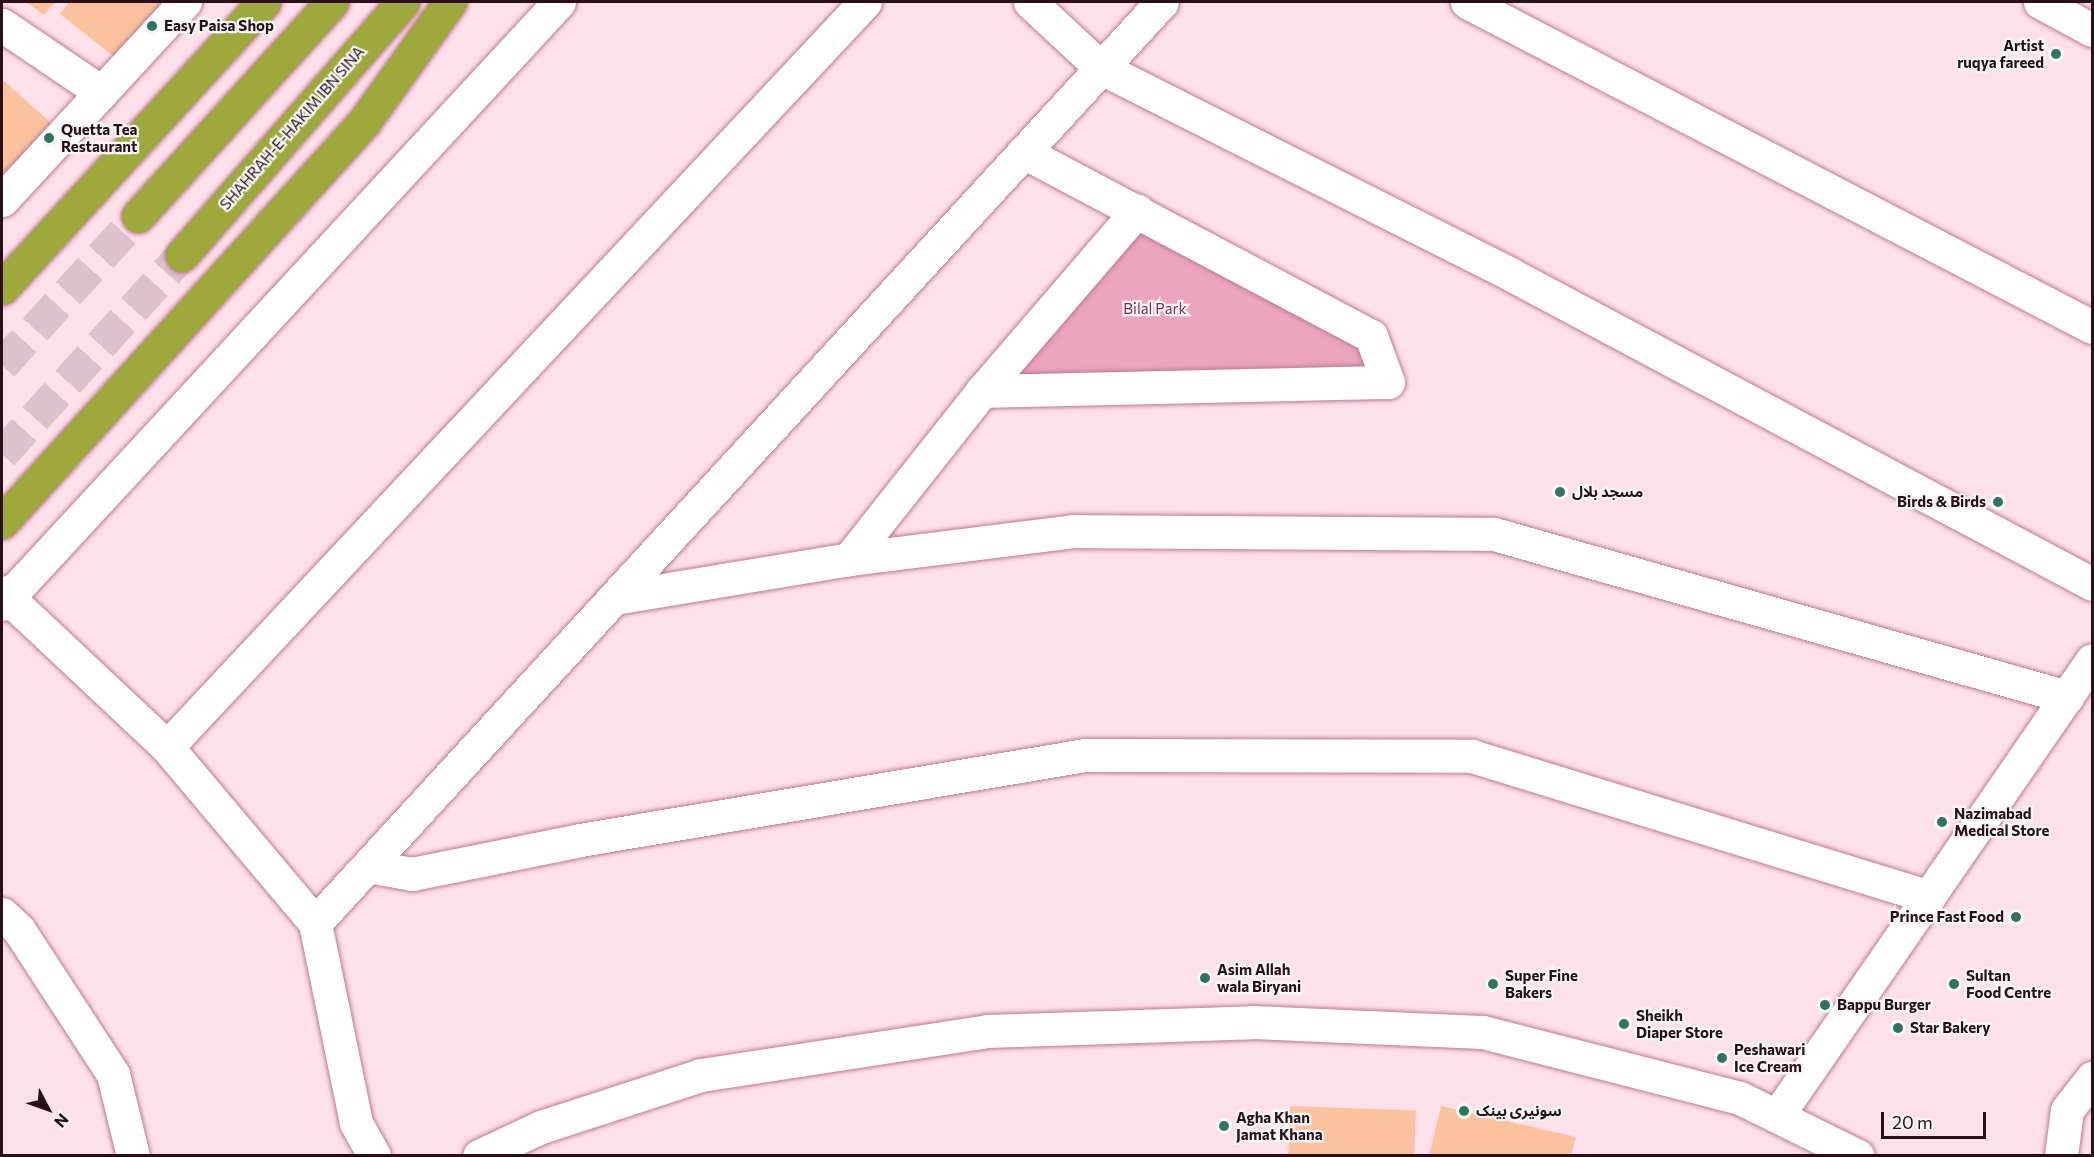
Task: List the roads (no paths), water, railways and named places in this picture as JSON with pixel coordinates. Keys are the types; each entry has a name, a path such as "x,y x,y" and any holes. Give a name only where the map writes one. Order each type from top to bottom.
{"highway":[{"path":"2,288 264,2"},
{"path":"138,216 332,2"},
{"name":"SHAHRAH-E-HAKIM IBN SINA","path":"182,255 403,2"},
{"path":"2,522 364,122 450,2"}],"street":[{"path":"2,200 185,2"},
{"path":"375,1155 356,1123 315,923 167,747 4,598 559,2"},
{"path":"167,747 866,2"},
{"path":"1030,2 1101,68 1510,274 2092,584"},
{"path":"315,923 1162,2"},
{"path":"1467,2 2092,327"},
{"path":"2040,2 2092,30"},
{"path":"2,25 101,92"},
{"path":"982,391 1388,382 1371,336 1024,152"},
{"path":"849,559 982,391 1137,212"},
{"path":"614,598 849,559 1075,531 1494,534 2067,697"},
{"path":"1777,1116 2092,660"},
{"path":"368,866 412,874 580,840 1085,755 1472,756 1929,897"},
{"path":"2,914 19,930 113,1074 133,1155"},
{"path":"479,1155 541,1127 701,1075 987,1031 1253,1022 1483,1032 1740,1098 1858,1155"},
{"path":"2061,1155 2067,1110 2092,1078"}],"tunnel":[{"path":"2,365 138,216"},
{"path":"2,454 182,255"}],"place":[{"name":"Easy Paisa Shop","path":"152,26"},
{"name":"Artist ruqya fareed","path":"2056,54"},
{"name":"Quetta Tea Restaurant","path":"49,138"},
{"name":"مسجد بلال","path":"1560,492"},
{"name":"Birds & Birds","path":"1998,502"},
{"name":"Nazimabad Medical Store","path":"1942,822"},
{"name":"Prince Fast Food","path":"2016,917"},
{"name":"Asim Allah wala Biryani","path":"1205,978"},
{"name":"Super Fine Bakers","path":"1493,984"},
{"name":"Sultan Food Centre","path":"1954,984"},
{"name":"Bappu Burger","path":"1825,1005"},
{"name":"Sheikh Diaper Store","path":"1624,1024"},
{"name":"Star Bakery","path":"1898,1028"},
{"name":"Peshawari Ice Cream","path":"1722,1058"},
{"name":"سونیری بینک","path":"1464,1111"},
{"name":"Agha Khan Jamat Khana","path":"1224,1126"}],"park label":[{"name":"Bilal Park","path":"1155,309"}]}
